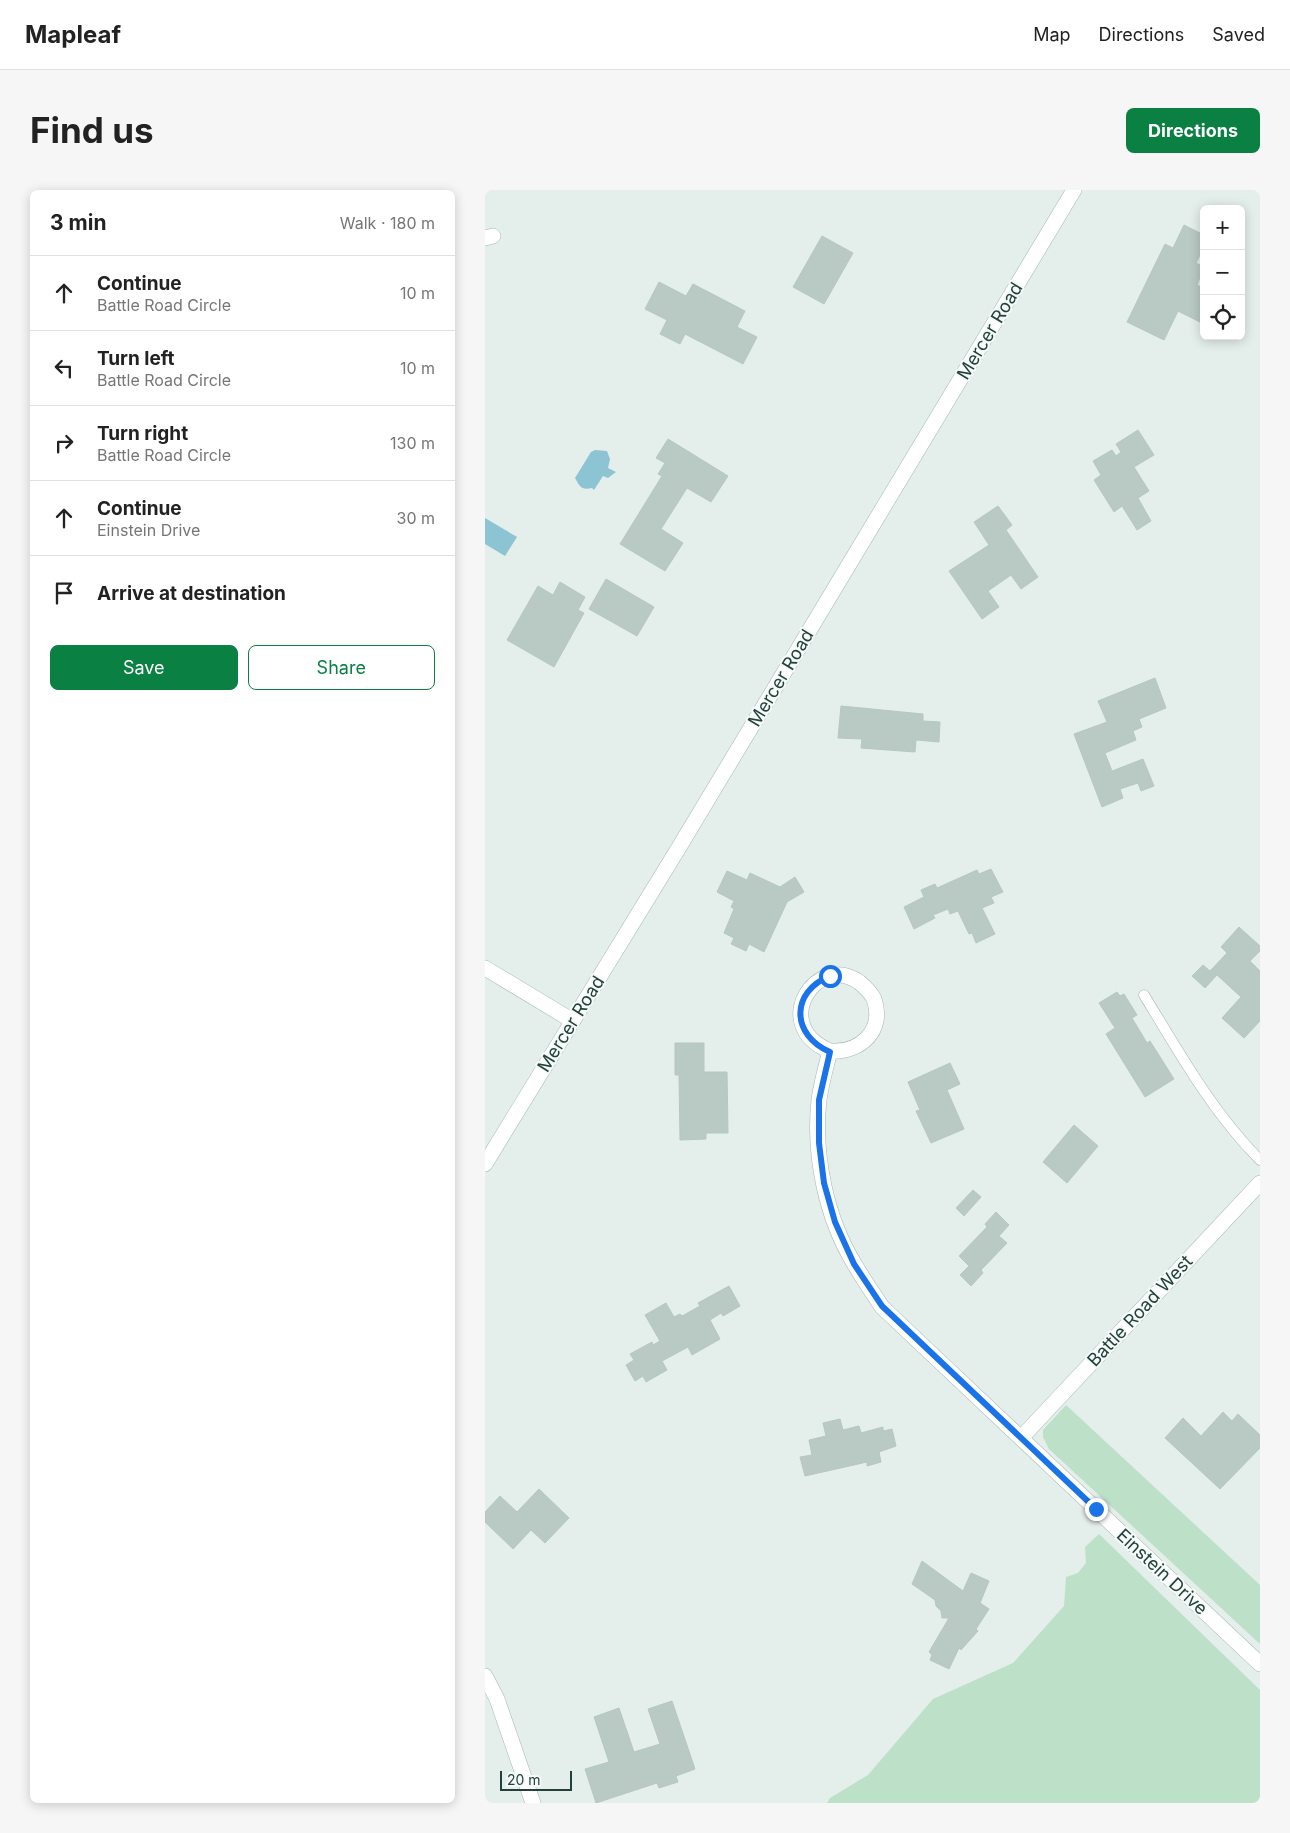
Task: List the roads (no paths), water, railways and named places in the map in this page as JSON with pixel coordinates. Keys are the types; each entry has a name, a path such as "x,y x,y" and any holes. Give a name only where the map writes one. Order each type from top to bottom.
{"street":[{"name":"Mercer Road","path":"485,1164 573,1022 1074,190"},
{"path":"485,968 573,1022"},
{"path":"830,976 843,976 855,979 873,996 877,1008 877,1021 872,1032 859,1046 842,1052 830,1052 818,1047 808,1038 802,1027 800,1014 802,1001 808,990 818,981 830,976"},
{"name":"Einstein Drive","path":"830,1052 819,1100 819,1143 824,1183 835,1222 854,1264 882,1306 1260,1664"},
{"name":"Battle Road West","path":"1021,1438 1260,1183"},
{"path":"485,1676 497,1699 533,1803"}],"lane":[{"path":"1144,995 1206,1095 1244,1144 1260,1160"}],"water":[{"path":"595,450 607,451 610,459 608,468 616,472 608,478 603,476 594,490 592,488 583,488 575,478 591,452"},
{"path":"485,518 517,537 505,556 485,544"}]}
